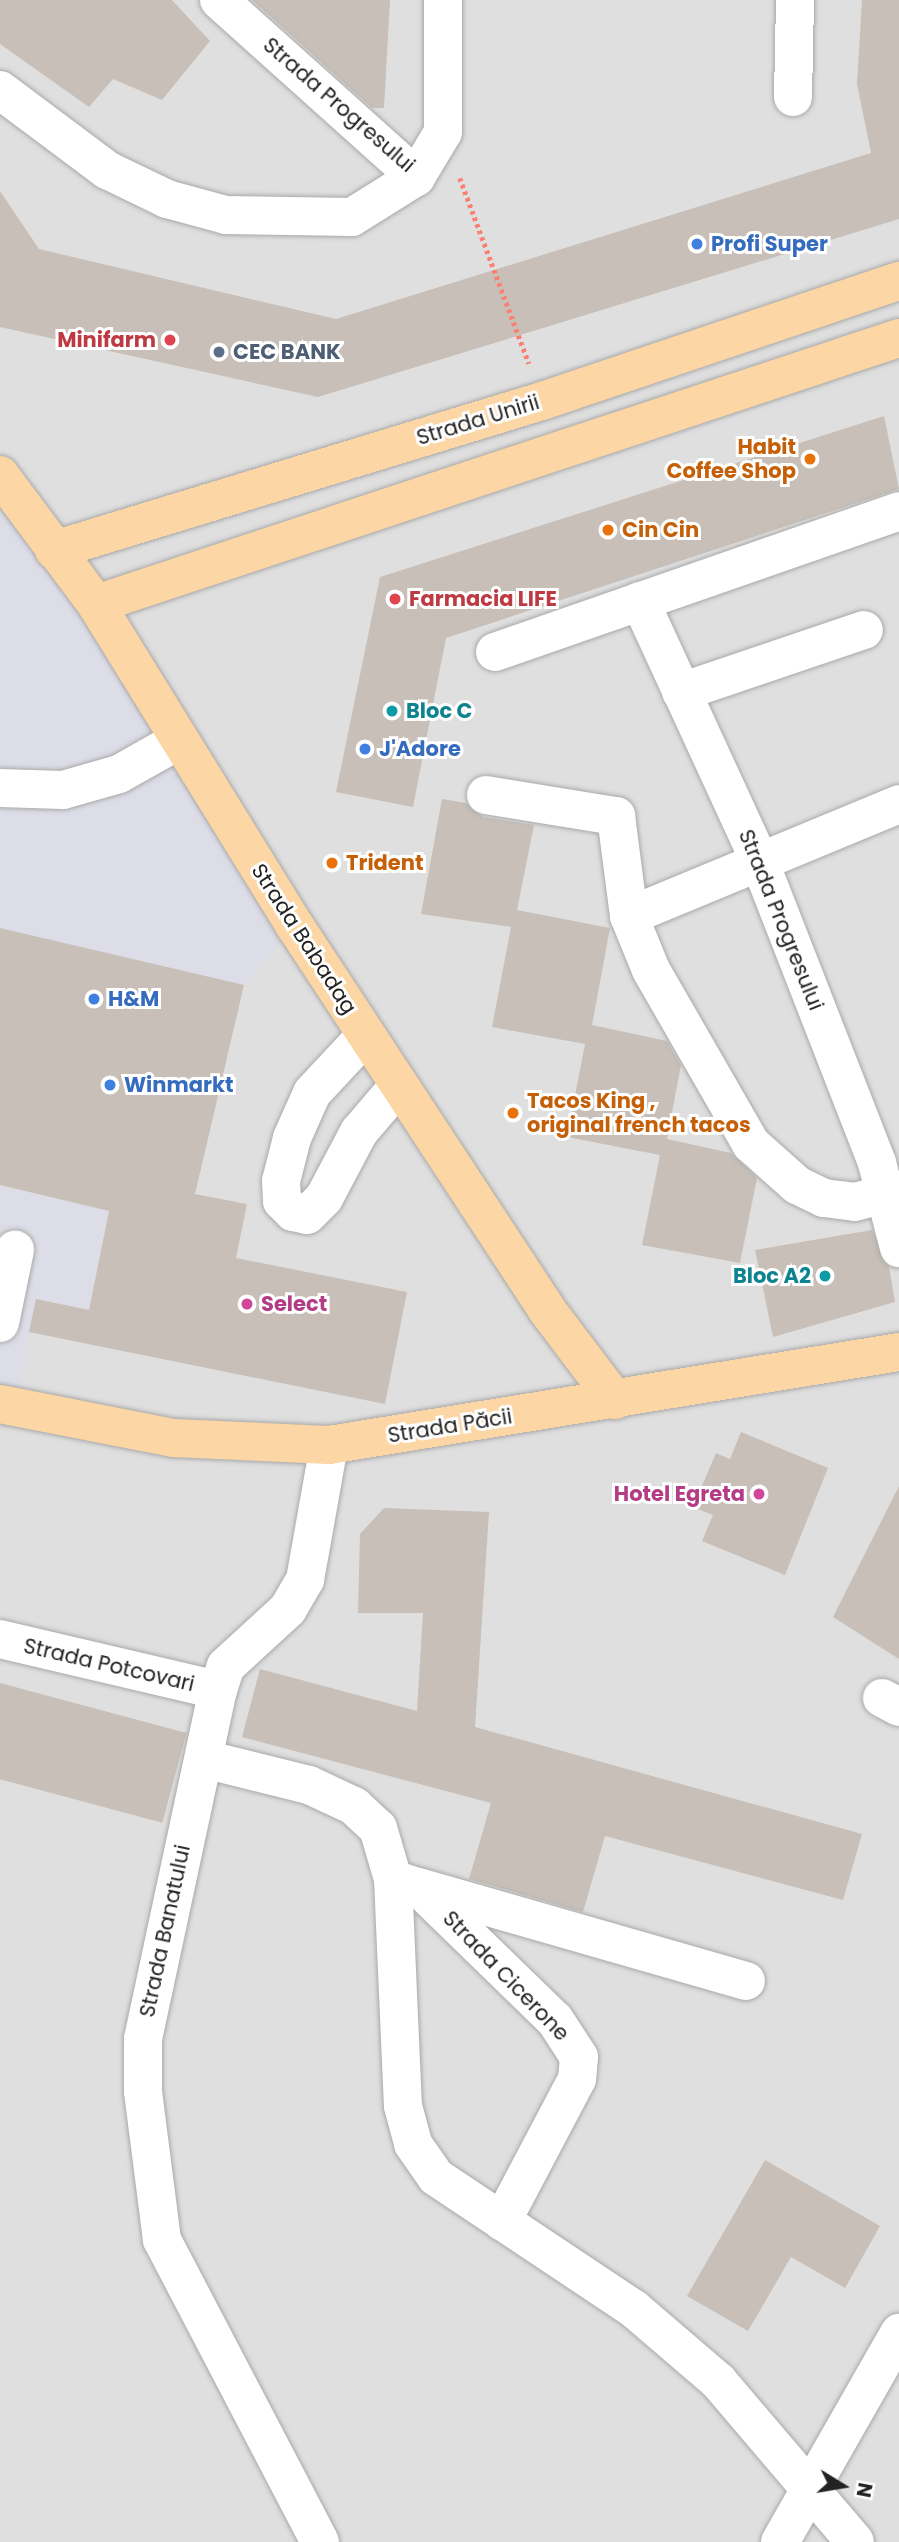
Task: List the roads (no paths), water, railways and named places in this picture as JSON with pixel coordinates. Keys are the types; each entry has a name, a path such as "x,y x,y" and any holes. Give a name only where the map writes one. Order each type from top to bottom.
{"main road":[{"name":"Strada Unirii","path":"54,551 542,401 899,281"},
{"path":"96,604 899,338"},
{"name":"Strada Babadag","path":"0,475 96,604 176,742 366,1035 547,1310 615,1400"},
{"name":"Strada Păcii","path":"0,1404 174,1438 329,1445 899,1352"}],"street":[{"name":"Strada Progresului","path":"219,0 416,177 443,132 443,0"},
{"path":"793,97 795,0"},
{"path":"0,90 107,170 167,199 226,215 352,217 416,177"},
{"path":"495,652 899,511"},
{"name":"Strada Progresului","path":"640,601 759,860 893,1191 899,1248"},
{"path":"681,692 864,629"},
{"path":"0,788 64,790 119,774 176,742"},
{"path":"486,795 616,816 629,916 651,970 751,1144 797,1185 824,1198 855,1202 893,1191"},
{"path":"629,916 899,804"},
{"path":"366,1035 312,1093 292,1138 281,1181 282,1201 293,1212 307,1215 324,1198 359,1132 400,1085"},
{"path":"0,1323 15,1251"},
{"name":"Strada Banatului","path":"320,2542 162,2240 143,2091 143,2039 218,1690 226,1666 288,1609 305,1580 329,1445"},
{"name":"Strada Potcovari","path":"0,1639 218,1690"},
{"path":"204,1759 309,1786 354,1805 379,1828 406,1883 402,2106 413,2144 436,2177 634,2309 718,2381 810,2483 855,2542"},
{"name":"Strada Cicerone","path":"406,1883 746,1982"},
{"name":"Strada Cicerone","path":"406,1883 555,2021 579,2057 577,2079 502,2221"},
{"path":"780,2542 810,2483 899,2333"}],"place":[{"name":"Profi Super","path":"697,244"},
{"name":"Minifarm","path":"170,340"},
{"name":"CEC BANK","path":"219,352"},
{"name":"Habit Coffee Shop","path":"810,459"},
{"name":"Cin Cin","path":"608,530"},
{"name":"Farmacia LIFE","path":"395,599"},
{"name":"Bloc C","path":"392,711"},
{"name":"J'Adore","path":"365,749"},
{"name":"Trident","path":"332,863"},
{"name":"H&M","path":"94,999"},
{"name":"Winmarkt","path":"110,1085"},
{"name":"Tacos King , original french tacos","path":"513,1113"},
{"name":"Bloc A2","path":"825,1276"},
{"name":"Select","path":"247,1304"},
{"name":"Hotel Egreta","path":"759,1494"}]}
